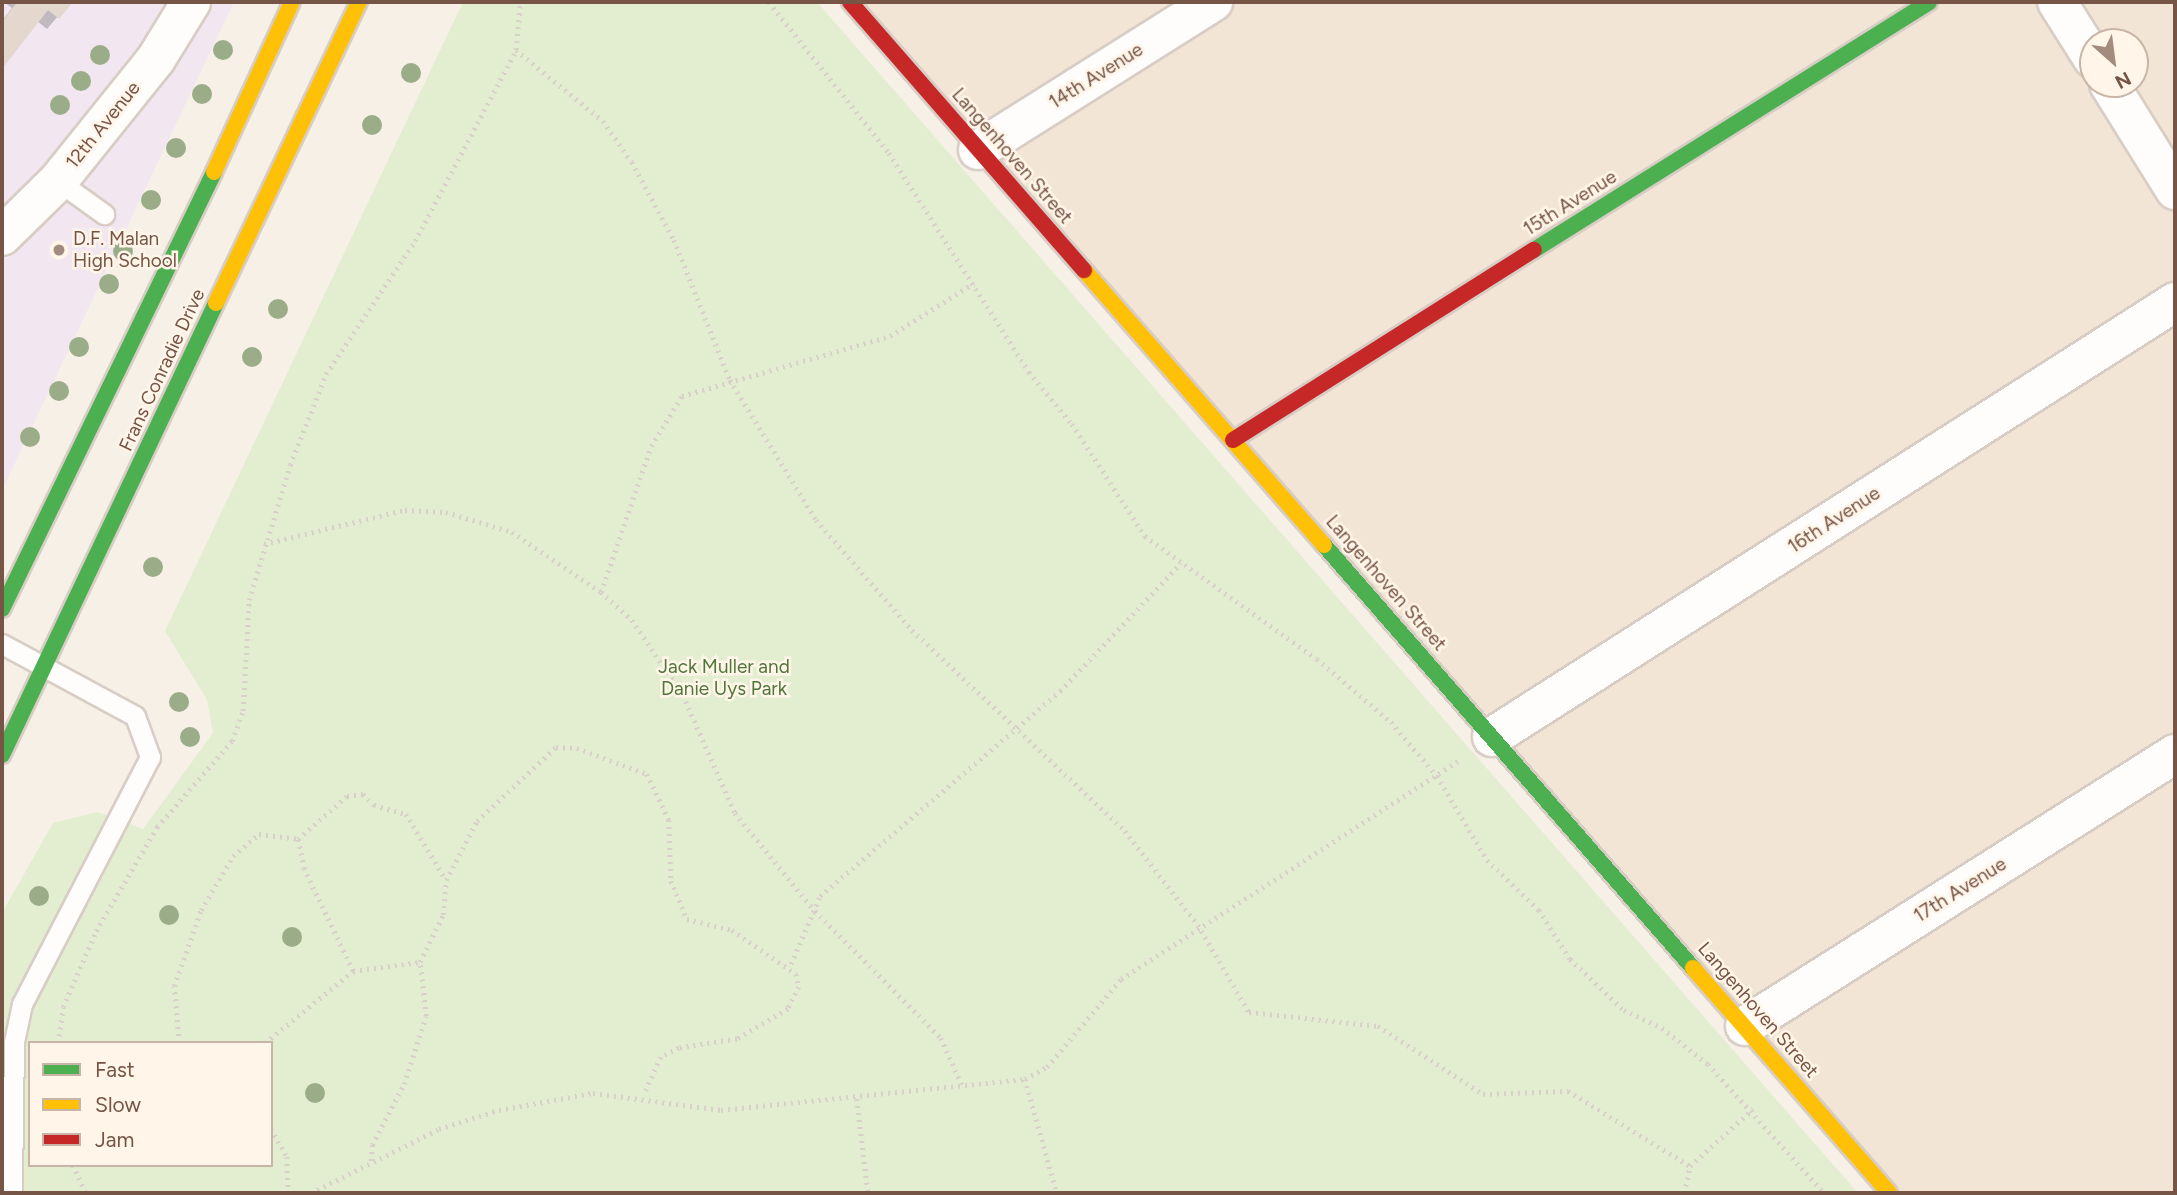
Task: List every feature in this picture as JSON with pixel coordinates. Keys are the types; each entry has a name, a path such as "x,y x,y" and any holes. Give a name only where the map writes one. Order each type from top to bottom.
{"street":[{"name":"12th Avenue","path":"2,236 58,181 156,58 191,2"},
{"name":"Frans Conradie Drive","path":"2,609 111,395 292,2"},
{"name":"Frans Conradie Drive","path":"2,755 359,2"},
{"name":"Langenhoven Street","path":"850,2 1233,440 1482,744 1745,1026 1889,1193"},
{"name":"14th Avenue","path":"978,150 1213,2"},
{"name":"15th Avenue","path":"1233,440 1929,2"},
{"path":"2057,2 2079,37"},
{"path":"2118,98 2175,190"},
{"name":"16th Avenue","path":"1482,744 2175,302"},
{"name":"17th Avenue","path":"1745,1026 2175,754"}],"lane":[{"path":"58,181 104,214"},
{"path":"2,644 135,716 150,757 22,1004 15,1042 12,1193"}],"path":[{"path":"58,1041 63,1007 96,931 157,827 232,741 243,711 249,600 264,544 326,374 415,241 516,50 520,2"},
{"path":"769,2 889,153 1115,496 1145,536 1317,659 1391,722 1437,776 1487,860 1539,910 1598,989 1708,1064 1753,1109 1824,1193"},
{"path":"516,50 603,121 632,162 674,240 730,380 778,466 844,554 1018,730 1125,831 1198,925 1249,1012 1378,1026 1483,1094 1568,1091 1690,1166"},
{"path":"601,592 627,507 667,412 682,396 890,336 974,283"},
{"path":"264,544 405,510 446,512 522,537 601,592 658,655 683,695 735,813 815,911 941,1038 962,1085"},
{"path":"791,965 820,896 1018,730 1181,563"},
{"path":"311,1193 371,1161 499,1110 593,1093 644,1095 721,1110 857,1100 1025,1079 1047,1067 1121,979 1198,925 1437,776 1482,744"},
{"path":"371,1161 372,1145 404,1084 426,1016 420,962 443,915 446,880 477,821 545,752 577,748 647,774 669,820 671,881 687,919 732,930 791,965 799,987 788,1009 737,1039 679,1048 662,1057 644,1095"},
{"path":"179,1041 174,986 201,910 233,856 259,834 298,839 347,796 363,794 374,804 406,814 446,880"},
{"path":"298,839 303,869 353,971"},
{"path":"267,1041 353,971 420,962"},
{"path":"1025,1079 1058,1193"},
{"path":"857,1100 868,1193"},
{"path":"1684,1193 1690,1166 1753,1109"},
{"path":"273,1132 287,1157 288,1193"},
{"path":"74,1167 86,1193"}],"shaded area":[{"name":"D.F. Malan High School","path":"2,2 234,2 2,490"},
{"path":"843,2 2175,2 2175,1193 1882,1193"}],"green space":[{"name":"Jack Muller and Danie Uys Park","path":"463,2 817,2 1858,1193 2,1193 2,913 53,823 98,812 143,829 213,733 207,700 165,631"}],"building":[{"path":"17,2 73,2 59,19 48,10 2,69 2,22"}],"traffic: fast":[{"path":"1534,250 1929,2"},
{"path":"2,609 214,172"},
{"path":"2,755 216,303"},
{"path":"1324,545 1693,968"}],"traffic: slow":[{"path":"214,172 292,2"},
{"path":"216,303 359,2"},
{"path":"1084,270 1324,545"},
{"path":"1693,968 1889,1193"}],"traffic: jam":[{"path":"850,2 1084,270"},
{"path":"1233,440 1534,250"}],"place":[{"name":"D.F. Malan High School","path":"59,250"}]}
